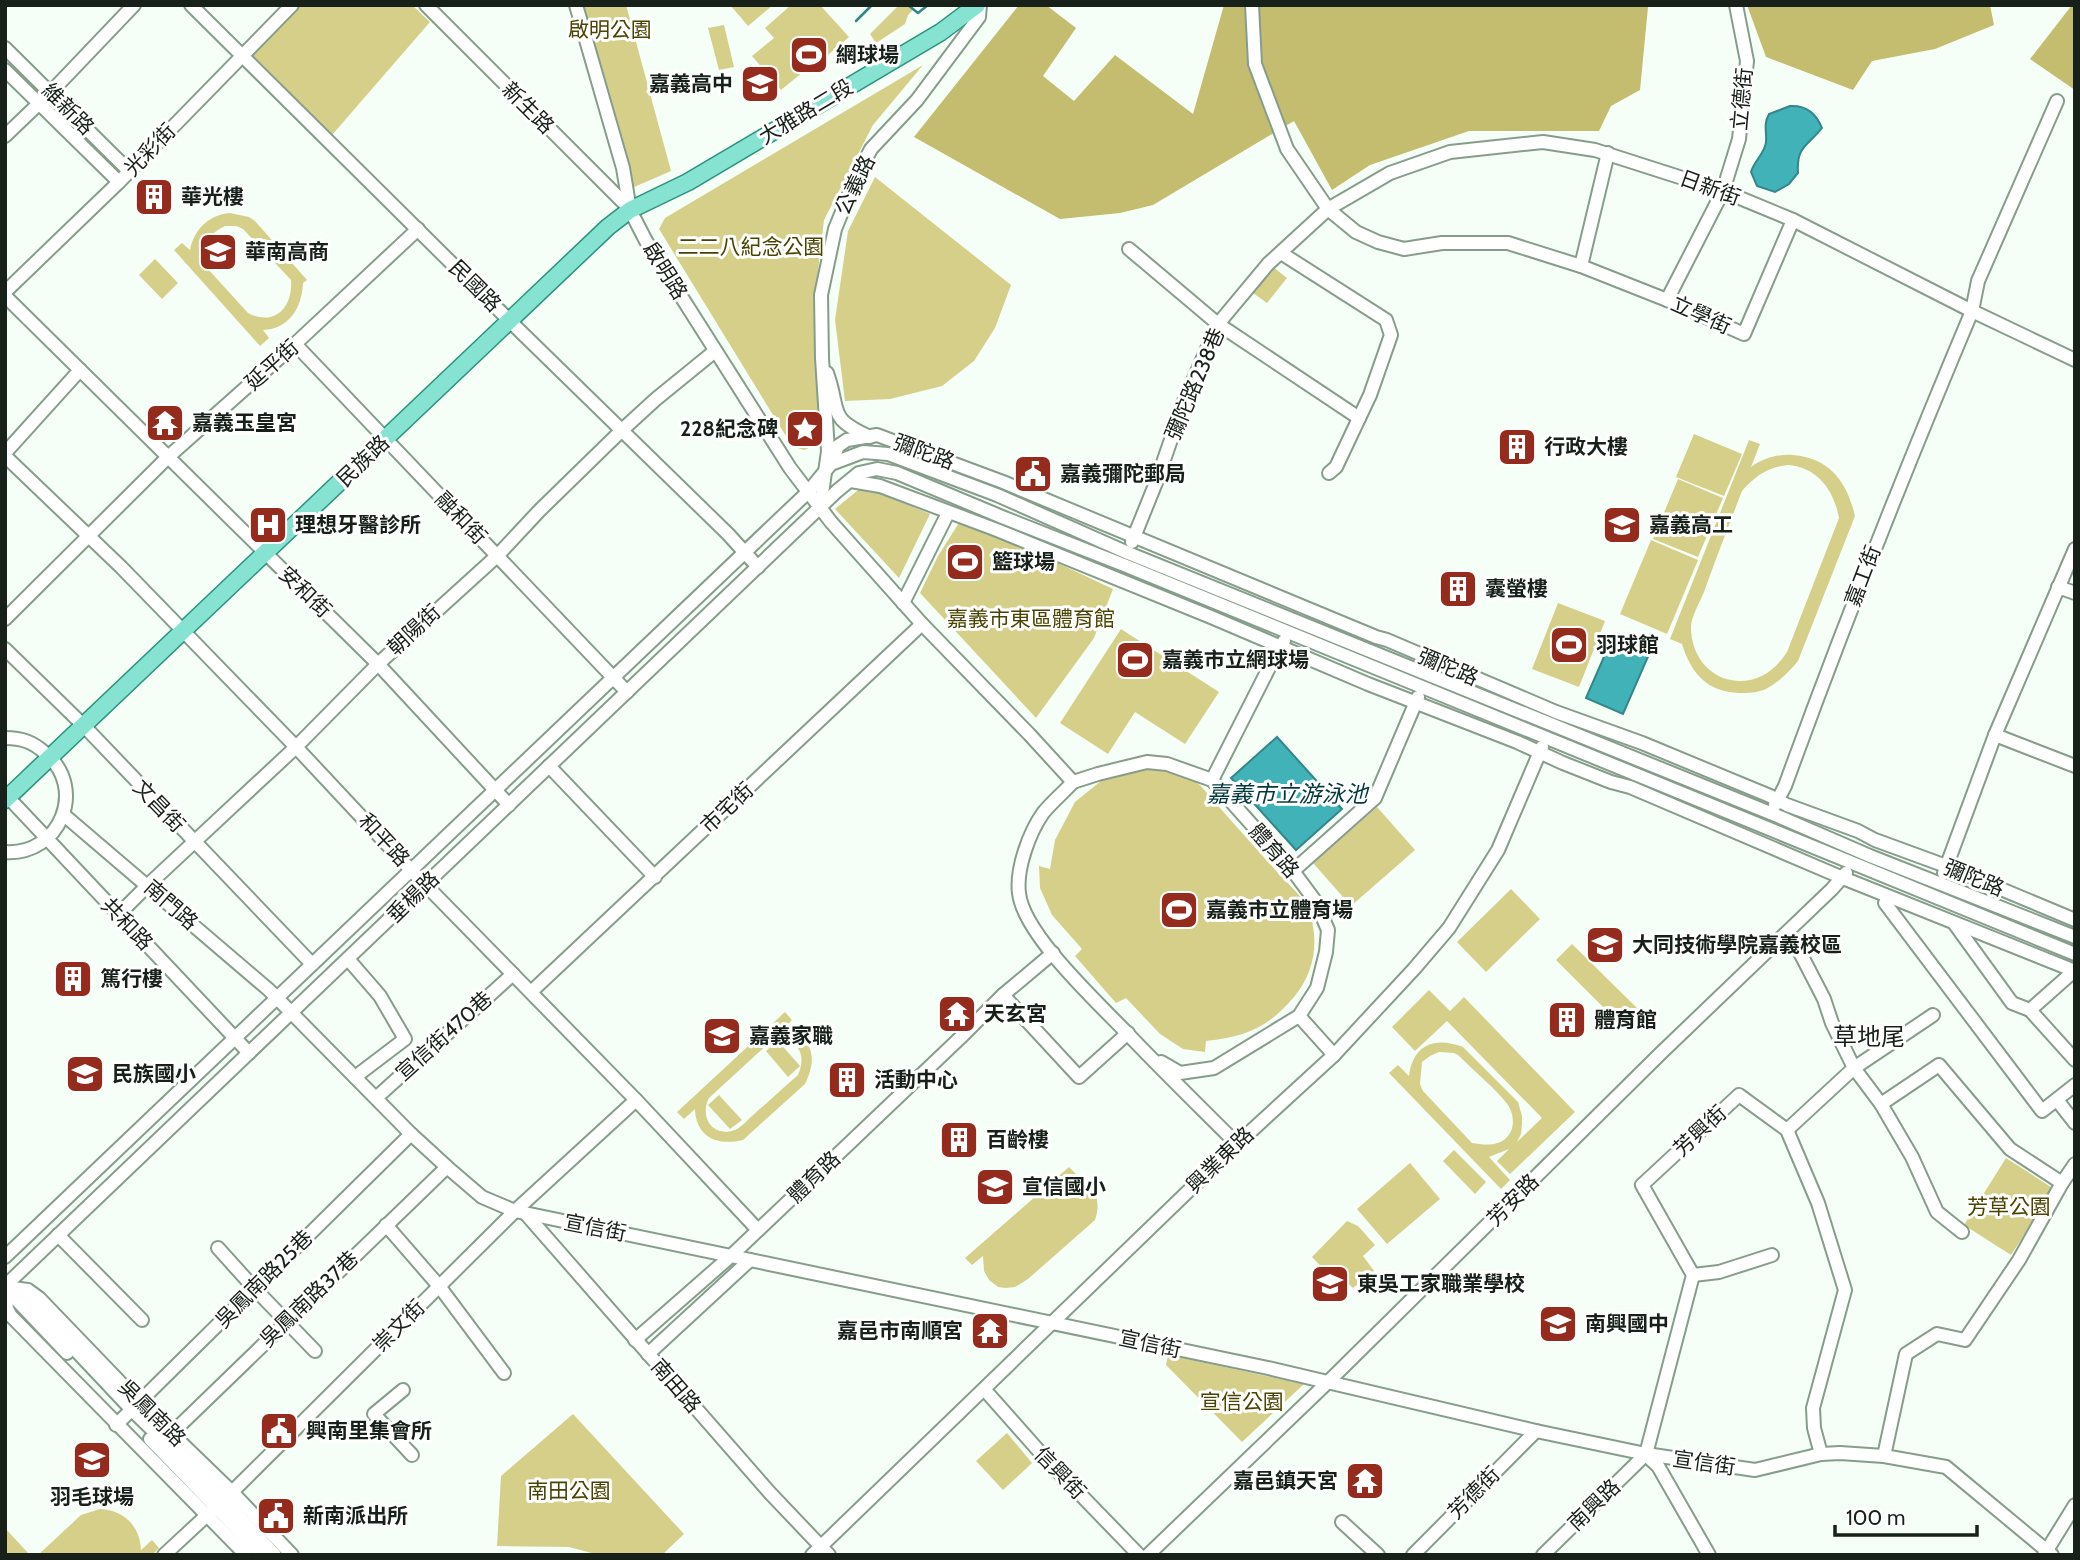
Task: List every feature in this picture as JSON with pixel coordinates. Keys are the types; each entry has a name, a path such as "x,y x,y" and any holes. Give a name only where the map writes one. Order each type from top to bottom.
{"main road":[{"name":"大雅路二段","path":"630,210 700,175 941,32 978,5"},
{"name":"民族路","path":"6,797 608,227 630,210"}],"street":[{"path":"5,136 134,5"},
{"name":"民國路","path":"191,5 758,567"},
{"name":"光彩街","path":"5,294 292,5"},
{"name":"新生路","path":"426,5 630,210"},
{"name":"啟明路","path":"576,5 623,167 630,210 646,241 715,351 790,468 820,508"},
{"name":"公義路","path":"820,508 828,468 821,295 835,229 855,180 872,149 917,100 979,17 978,5"},
{"name":"立學街","path":"1252,5 1255,64 1287,149 1328,209 1356,232 1378,242 1404,249 1442,243 1508,243 1581,265 1744,334 1793,220"},
{"name":"立德街","path":"1667,300 1723,191 1739,139 1747,61 1735,5"},
{"name":"維新路","path":"5,48 130,171"},
{"name":"維新路","path":"5,70 119,182"},
{"name":"嘉工街","path":"1752,840 1778,800 1885,518 1972,310 1978,281 2057,102"},
{"name":"日新街","path":"1328,209 1390,173 1450,152 1544,142 1608,153 1723,191 1793,220 2075,360"},
{"path":"1581,265 1608,153"},
{"name":"彌陀路238巷","path":"1128,553 1185,399 1219,324 1268,264 1328,209"},
{"name":"延平街","path":"5,619 169,457 418,229"},
{"path":"1129,248 1219,324 1359,418"},
{"path":"1281,253 1386,320 1391,335 1370,395 1336,467 1329,473"},
{"name":"安和街","path":"5,294 378,664 509,805"},
{"name":"融和街","path":"295,344 627,692"},
{"name":"朝陽街","path":"118,915 296,747 378,664 497,556 621,431 715,351"},
{"name":"公義路","path":"822,358 832,386 836,414 851,429 870,437"},
{"path":"5,454 80,370"},
{"name":"彌陀路","path":"807,492 828,468 838,446 847,440 877,435 948,461 1387,640 1554,718 1628,764 1762,825 1939,884 2075,937"},
{"name":"彌陀路","path":"828,468 863,452 888,454 997,495 1128,553 1426,674 1554,718 1637,741 2075,920"},
{"name":"和平路","path":"5,454 296,747 758,1230"},
{"name":"彌陀路","path":"820,508 859,472 877,469 897,473 1546,738 1770,814 1934,897 2075,954"},
{"path":"850,481 880,486 998,530 1211,617 1278,652 1540,752 1618,789 1752,840 2075,971 2030,1010"},
{"name":"垂楊路","path":"5,1256 807,492"},
{"path":"820,508 922,624 1073,782"},
{"name":"垂楊路","path":"5,1288 820,508"},
{"path":"903,603 948,513"},
{"path":"1920,908 1934,897 1995,735 2075,549"},
{"path":"2058,587 2075,593"},
{"path":"1212,780 1278,652 1289,618 1289,600"},
{"name":"市宅街","path":"531,992 922,624"},
{"path":"1359,681 1376,637"},
{"name":"文昌街","path":"5,649 83,726 312,964"},
{"path":"1293,871 1375,798 1415,706 1431,660"},
{"name":"興業東路","path":"821,1552 1052,1323 1237,1144 1334,1055 1449,928 1498,850 1554,718"},
{"path":"1995,735 2075,766"},
{"path":"5,738 34,743 51,757 60,767 67,799 64,815 47,839 31,849 5,852"},
{"path":"1618,789 1637,741"},
{"name":"體育路","path":"1143,1051 1180,1073 1214,1068 1299,1016 1317,988 1326,952 1328,930 1316,902 1293,871 1212,780 1182,768 1147,762 1073,782 1043,813 1019,867 1019,894 1027,918 1053,953 1143,1051 1237,1144"},
{"path":"550,766 654,877"},
{"name":"共和路","path":"6,797 249,1053"},
{"name":"南門路","path":"64,815 148,885 291,1013"},
{"name":"芳安路","path":"1148,1555 1328,1383 1661,1053 1843,878 1866,835"},
{"path":"1885,903 2042,1111 2075,1085"},
{"path":"1954,923 2012,1003 2030,1010 2075,1060"},
{"path":"1793,939 1824,999 1832,1023 1854,1068 1881,1104 1912,1157 1937,1212 1962,1232"},
{"name":"體育路","path":"635,1340 732,1255 1003,995 1053,953"},
{"path":"348,959 380,996 405,1038 355,1077"},
{"name":"宣信街470巷","path":"376,1098 513,974"},
{"path":"1003,995 1079,1077 1128,1033"},
{"name":"宣信街","path":"291,1013 447,1167 482,1197 520,1212 1268,1368 1646,1454 1755,1470 1821,1454 1840,1453 1946,1467 2048,1553"},
{"path":"1821,1454 1814,1429 1813,1408 1845,1290 1818,1202 1787,1130 1854,1068 1933,1015"},
{"path":"1299,1016 1334,1055"},
{"path":"1881,1104 1939,1065 2010,1149 2062,1183"},
{"name":"芳興街","path":"1693,1275 1642,1185 1739,1095 1787,1130"},
{"name":"崇文街","path":"164,1555 439,1286 636,1100"},
{"path":"2057,1100 2075,1123"},
{"name":"吳鳳南路25巷","path":"116,1425 411,1134"},
{"path":"1884,1457 1906,1354 1937,1334 1965,1340 2020,1260 2075,1164"},
{"name":"吳鳳南路37巷","path":"172,1433 447,1167"},
{"name":"南田路","path":"520,1212 821,1552"},
{"path":"386,1224 439,1286 504,1373"},
{"path":"58,1235 142,1320"},
{"path":"218,1248 315,1351"},
{"path":"1709,1555 1658,1466 1646,1454 1693,1275 1719,1272 1772,1255"},
{"path":"648,1354 750,1260"},
{"name":"吳鳳南路","path":"5,1288 24,1310 133,1409 172,1433 220,1503 262,1555"},
{"name":"吳鳳南路","path":"5,1288 28,1290 39,1298 133,1409 220,1503 275,1555"},
{"name":"吳鳳南路","path":"5,1288 7,1309 11,1316 116,1425 292,1555"},
{"name":"信興街","path":"984,1389 1046,1459 1139,1555"},
{"path":"403,1390 374,1414 412,1455"},
{"name":"芳德街","path":"1413,1555 1536,1431"},
{"name":"南興路","path":"1543,1555 1646,1454"},
{"name":"吳鳳南路","path":"220,1503 246,1555"},
{"path":"2048,1553 2075,1505"},
{"path":"1342,1522 1378,1555"}],"green space":[{"path":"299,5 412,5 430,22 332,135 242,56"},
{"name":"啟明公園","path":"580,5 626,5 671,171 632,188"},
{"path":"730,5 773,5 748,26"},
{"name":"網球場","path":"791,5 820,5 849,37 806,74 803,72 781,90 752,56 774,38 765,28"},
{"path":"899,5 908,5 913,10 905,24 876,43 870,34"},
{"path":"724,25 734,67 719,70 708,28"},
{"name":"二二八紀念公園","path":"923,65 873,125 824,220 816,289 820,443 804,450 792,446 659,229 665,218"},
{"path":"875,177 1011,285 995,328 974,361 942,386 890,399 845,401 835,320 848,231"},
{"path":"222,214 249,217 255,221 307,280 303,283 297,309 280,326 263,330 269,338 260,346 174,250 182,243 190,250 203,225","holes":["225,226 243,229 291,280 289,299 274,316 266,318 248,313 207,268 204,261 204,249 213,233"]},
{"path":"155,259 178,283 162,299 139,275"},
{"path":"1273,267 1287,278 1267,303 1253,293"},
{"path":"1694,434 1742,454 1724,496 1676,477"},
{"path":"1749,440 1760,444 1751,467 1771,457 1793,455 1817,461 1835,474 1847,493 1855,516 1798,661 1787,673 1766,689 1749,693 1728,692 1709,685 1702,679 1690,664 1682,644 1670,639","holes":["1788,465 1816,475 1828,489 1839,518 1787,652 1773,669 1761,676 1747,680 1729,680 1711,671 1699,657 1692,638 1692,619 1742,491 1768,470"]},
{"path":"1678,479 1723,498 1698,557 1653,539"},
{"path":"863,486 930,514 899,578 835,509"},
{"name":"嘉義市東區體育館","path":"962,518 1113,589 1094,638 1036,718 920,593 938,556"},
{"path":"1651,540 1698,560 1667,634 1620,614"},
{"name":"羽球館","path":"1558,603 1605,621 1579,687 1532,669"},
{"name":"嘉義市立網球場","path":"1121,629 1219,692 1185,744 1135,712 1108,754 1060,723"},
{"name":"嘉義市立體育場","path":"1138,768 1180,772 1200,785 1301,898 1307,906 1314,930 1311,965 1294,997 1275,1016 1255,1029 1233,1037 1206,1041 1205,1052 1183,1049 1160,1034 1126,998 1116,1003 1075,956 1082,949 1052,915 1040,888 1039,866 1050,869 1055,840 1075,802 1101,781"},
{"path":"1377,807 1415,850 1351,906 1313,863"},
{"path":"1511,889 1540,919 1486,972 1457,942"},
{"path":"1572,944 1638,1009 1621,1025 1556,960"},
{"path":"1429,990 1450,1011 1464,997 1575,1112 1510,1174 1497,1161 1509,1149 1489,1157 1510,1180 1501,1189 1389,1073 1398,1065 1409,1076 1411,1065 1420,1050 1434,1043 1453,1044 1463,1047 1518,1102 1522,1124 1517,1142 1542,1118 1447,1021 1415,1051 1392,1027","holes":["1439,1052 1454,1053 1491,1086 1510,1109 1512,1129 1504,1140 1486,1145 1472,1143 1423,1091 1420,1084 1422,1062"]},
{"path":"785,1012 792,1020 784,1029 807,1043 812,1057 805,1084 743,1140 725,1142 710,1138 699,1127 695,1109 684,1119 677,1112","holes":["771,1041 790,1041 800,1053 798,1075 738,1129 727,1132 714,1128 707,1119 706,1105 709,1098"]},
{"path":"778,1041 800,1066 788,1077 766,1051"},
{"path":"719,1095 742,1120 730,1129 708,1105"},
{"path":"1454,1150 1486,1182 1475,1194 1443,1161"},
{"name":"芳草公園","path":"2006,1158 2054,1189 2011,1255 1964,1225"},
{"path":"1410,1163 1440,1199 1387,1244 1357,1209"},
{"path":"1069,1167 1077,1175 1072,1180 1086,1185 1095,1194 1098,1205 1095,1220 1028,1279 1015,1287 998,1287 989,1280 984,1271 983,1256 972,1265 965,1258"},
{"path":"1347,1221 1358,1226 1375,1245 1363,1256 1374,1271 1353,1288 1337,1273 1330,1276 1312,1257"},
{"name":"宣信公園","path":"1168,1355 1304,1384 1242,1442 1166,1365"},
{"name":"南田公園","path":"573,1414 684,1534 662,1555 599,1555 569,1547 497,1546 501,1476"},
{"path":"1007,1433 1032,1463 1003,1490 976,1461"},
{"path":"100,1509 116,1512 129,1521 138,1534 141,1550 152,1540 159,1548 152,1555 38,1555 81,1515"},
{"path":"5,1528 28,1553 5,1555"}],"shaded area":[{"path":"1019,5 1046,5 1076,28 1043,76 1074,101 1115,55 1193,114 1224,5 1648,7 1640,90 1611,106 1599,131 1469,131 1370,165 1332,190 1294,121 1153,205 1120,213 1060,219 914,137"},
{"path":"1747,5 1990,5 1994,25 1935,49 1872,61 1853,90 1766,57"},
{"path":"2072,5 2075,5 2075,90 2030,59"}],"water":[{"path":"1790,106 1810,111 1822,128 1801,152 1798,173 1789,184 1775,192 1757,186 1751,172 1765,146 1769,114"},
{"path":"1613,636 1650,652 1623,714 1586,698"},
{"name":"嘉義市立游泳池","path":"1277,737 1342,809 1296,850 1231,778"}],"waterway":[{"path":"856,21 872,5"},
{"path":"908,5 918,13 928,5"}],"place":[{"name":"網球場","path":"809,55"},
{"name":"嘉義高中","path":"760,84"},
{"name":"華光樓","path":"154,197"},
{"name":"華南高商","path":"218,252"},
{"name":"嘉義玉皇宮","path":"165,423"},
{"name":"228紀念碑","path":"805,429"},
{"name":"行政大樓","path":"1517,447"},
{"name":"嘉義彌陀郵局","path":"1033,474"},
{"name":"理想牙醫診所","path":"268,525"},
{"name":"嘉義高工","path":"1622,525"},
{"name":"籃球場","path":"965,562"},
{"name":"囊螢樓","path":"1458,589"},
{"name":"羽球館","path":"1569,645"},
{"name":"嘉義市立網球場","path":"1135,660"},
{"name":"嘉義市立體育場","path":"1179,910"},
{"name":"大同技術學院嘉義校區","path":"1605,945"},
{"name":"篤行樓","path":"73,979"},
{"name":"天玄宮","path":"957,1014"},
{"name":"體育館","path":"1567,1020"},
{"name":"嘉義家職","path":"722,1036"},
{"name":"民族國小","path":"85,1074"},
{"name":"活動中心","path":"847,1080"},
{"name":"百齡樓","path":"959,1140"},
{"name":"宣信國小","path":"995,1187"},
{"name":"東吳工家職業學校","path":"1330,1284"},
{"name":"南興國中","path":"1558,1324"},
{"name":"嘉邑市南順宮","path":"990,1331"},
{"name":"興南里集會所","path":"279,1431"},
{"name":"羽毛球場","path":"92,1460"},
{"name":"嘉邑鎮天宮","path":"1365,1481"},
{"name":"新南派出所","path":"276,1516"}],"district":[{"name":"草地尾","path":"1869,1037"}]}
